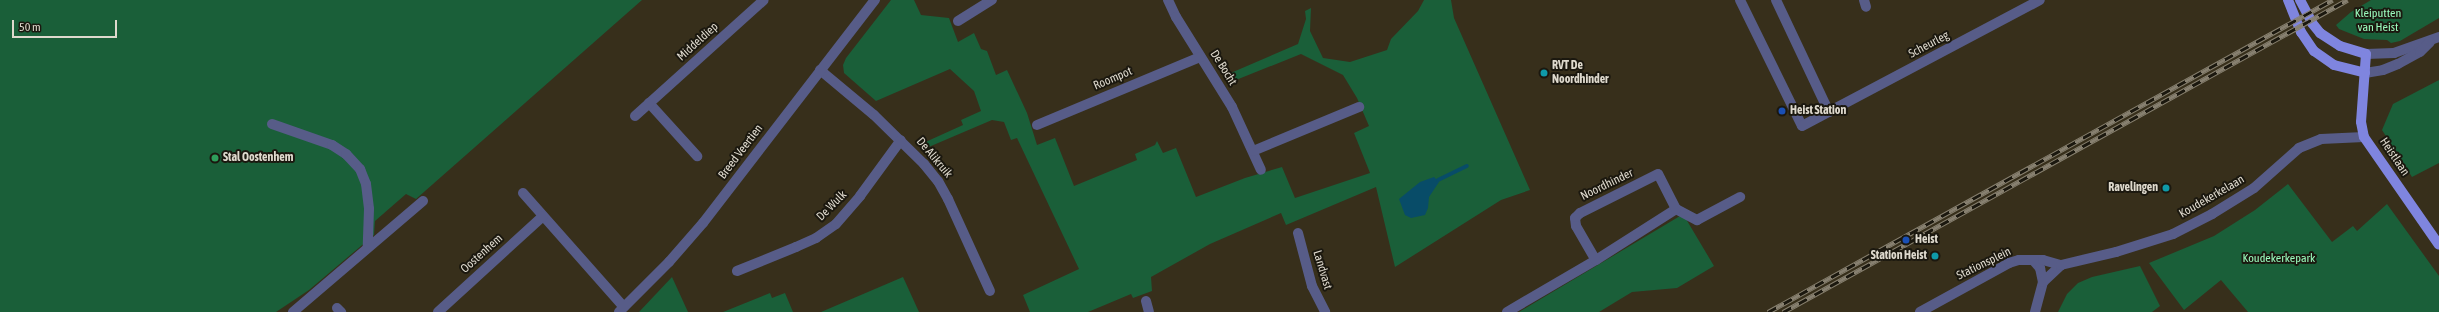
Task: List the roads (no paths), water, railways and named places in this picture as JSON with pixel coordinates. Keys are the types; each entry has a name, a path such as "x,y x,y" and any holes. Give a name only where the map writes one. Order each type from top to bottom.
{"main road":[{"path":"2288,0 2301,32 2314,51 2334,65 2365,72"},
{"path":"2300,0 2312,23 2320,32 2340,46 2366,54"},
{"name":"Heistlaan","path":"2366,54 2361,122 2364,137 2439,246"}],"street":[{"name":"Middeldiep","path":"635,116 764,0"},
{"name":"Breed Veertien","path":"621,309 669,262 703,223 875,0"},
{"path":"958,21 992,0"},
{"name":"De Bocht","path":"1168,0 1200,57 1232,107 1261,170"},
{"name":"Scheurleg","path":"1740,0 1802,126 2040,0"},
{"path":"1776,0 1829,112"},
{"path":"2365,72 2383,70 2398,64 2420,52 2435,39"},
{"path":"2366,54 2387,55 2435,39"},
{"name":"Roompot","path":"1037,125 1200,57"},
{"name":"De Alikruik","path":"820,70 874,115 901,140 938,181 948,199 990,291"},
{"path":"649,103 697,156"},
{"path":"1253,151 1359,107"},
{"path":"272,124 332,145 346,154 360,169 366,184 369,209 368,246"},
{"name":"Koudekerkelaan","path":"2033,260 2042,260 2061,265 2136,246 2197,222 2254,188 2290,155 2309,143 2326,138 2364,137"},
{"name":"De Wulk","path":"737,271 796,248 816,238 836,224 856,201 901,140"},
{"name":"Noordhinder","path":"1596,260 1576,226 1576,218 1580,213 1658,174 1676,209"},
{"path":"523,193 621,309"},
{"path":"1507,312 1596,260 1676,209 1697,220 1740,197"},
{"path":"293,312 368,246 423,201"},
{"name":"Oostenhem","path":"438,312 543,216"},
{"name":"Landvast","path":"1298,233 1312,286 1325,312"},
{"name":"Stationsplein","path":"1920,312 2009,263 2019,260 2033,260"},
{"path":"2033,260 2040,268 2043,282 2035,312"},
{"name":"Koudekerkelaan","path":"2043,282 2061,265"},
{"path":"1146,301 1149,312"}],"water":[{"path":"1434,177 1439,182 1429,197 1428,208 1425,215 1411,218 1405,215 1399,199 1420,182"}],"waterway":[{"path":"1438,180 1467,166"}],"railway":[{"path":"1768,312 2332,0"},
{"path":"1783,312 2347,0"}],"place":[{"name":"RVT De Noordhinder","path":"1544,73"},
{"name":"Heist Station","path":"1782,111"},
{"name":"Stal Oostenhem","path":"215,158"},
{"name":"Ravelingen","path":"2166,188"},
{"name":"Heist","path":"1906,240"},
{"name":"Station Heist","path":"1935,256"}],"park label":[{"name":"Kleiputten van Heist","path":"2378,21"},
{"name":"Koudekerkepark","path":"2279,259"}]}
